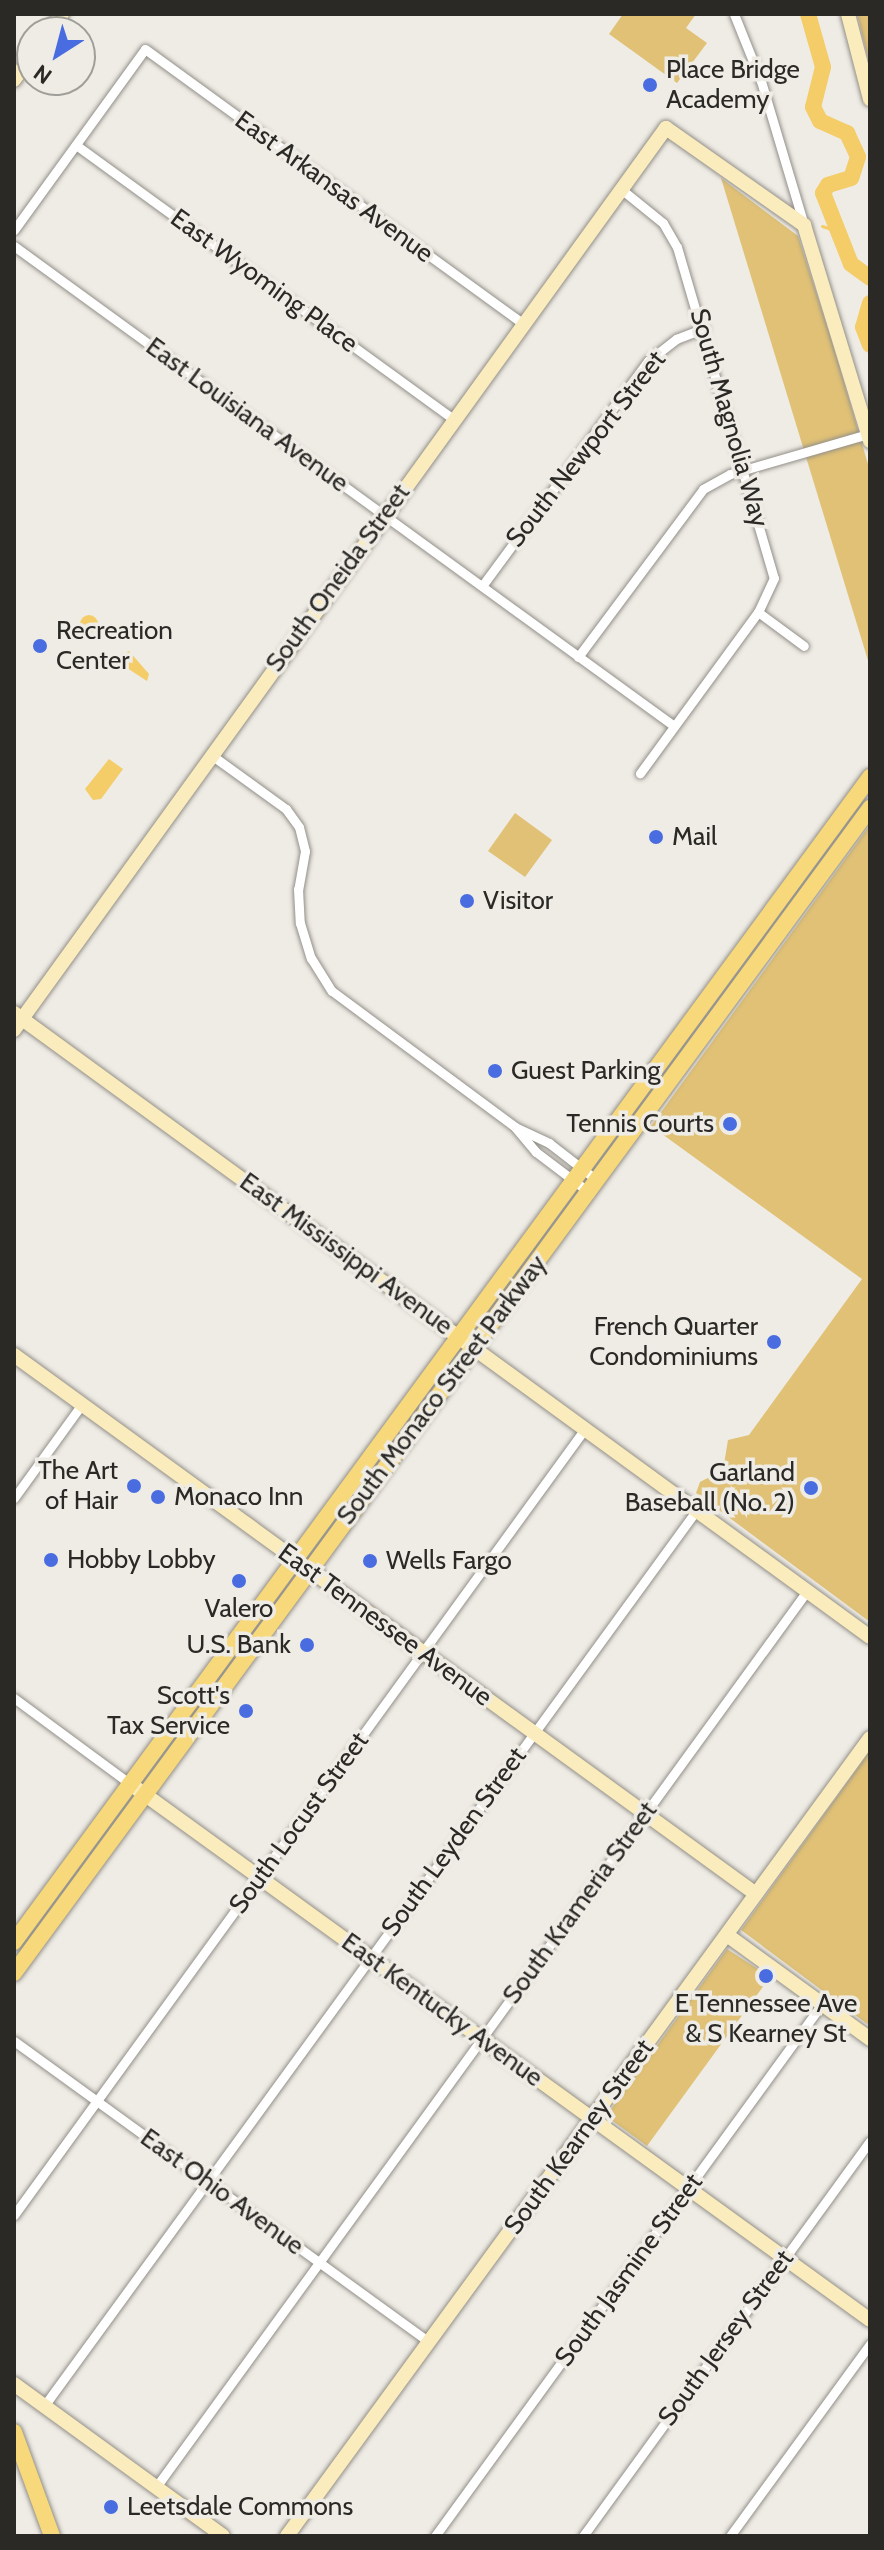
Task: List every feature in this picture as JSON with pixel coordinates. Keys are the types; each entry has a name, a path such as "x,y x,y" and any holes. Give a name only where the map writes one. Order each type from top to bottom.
{"main road":[{"name":"South Monaco Street Parkway","path":"14,1942 293,1557 462,1339 870,777"},
{"name":"South Monaco Street Parkway","path":"14,1973 308,1568 476,1349 870,808"},
{"path":"14,2432 52,2536"}],"street":[{"path":"578,657 691,500 714,482 743,471 869,438 761,81 734,14"},
{"path":"848,14 870,99"},
{"name":"East Arkansas Avenue","path":"76,145 145,49 523,324"},
{"name":"South Oneida Street","path":"17,1021 452,418 666,128 804,225"},
{"path":"14,230 76,145"},
{"name":"East Wyoming Place","path":"76,145 452,418"},
{"name":"South Magnolia Way","path":"621,189 671,234 704,328 773,572 773,584 758,612 640,773"},
{"name":"East Louisiana Avenue","path":"14,246 674,726"},
{"name":"South Newport Street","path":"482,586 648,361 676,339 704,328"},
{"path":"758,612 804,646"},
{"path":"210,754 286,809 299,827 305,849 298,889 300,923 311,958 332,991 515,1127 531,1147 581,1175 594,1187"},
{"name":"East Mississippi Avenue","path":"17,1021 476,1349 870,1637"},
{"path":"515,1127 539,1136 594,1187"},
{"name":"East Tennessee Avenue","path":"14,1355 756,1894"},
{"path":"14,1498 82,1404"},
{"name":"South Locust Street","path":"14,2215 584,1430"},
{"name":"South Leyden Street","path":"44,2406 696,1511"},
{"name":"South Krameria Street","path":"156,2487 807,1591"},
{"name":"East Kentucky Avenue","path":"14,1698 870,2320"},
{"name":"South Kearney Street","path":"287,2536 870,1738"},
{"path":"727,1935 870,2039"},
{"name":"South Jasmine Street","path":"435,2536 822,2004"},
{"name":"East Ohio Avenue","path":"14,2041 429,2342"},
{"name":"South Jersey Street","path":"583,2536 870,2141"},
{"path":"730,2536 870,2344"},
{"path":"14,2384 223,2536"}],"shaded area":[{"path":"623,14 696,14 686,28 707,43 677,83 609,34"},
{"path":"857,14 870,14 870,66"},
{"path":"721,178 798,236 833,345 870,471 870,667"},
{"path":"89,615 98,624 89,633 80,624"},
{"path":"129,651 149,674 147,681 127,668 124,654"},
{"path":"109,759 123,769 101,799 93,800 85,789"},
{"path":"515,813 552,840 525,877 488,851"},
{"path":"870,825 870,1622 696,1493 700,1482 723,1470 728,1440 749,1435 862,1279 651,1126"},
{"path":"870,1751 870,2026 741,1930"},
{"path":"727,1949 770,1977 647,2146 610,2119 609,2112"}],"waterway":[{"path":"808,14 823,67 813,107 820,121 847,133 858,157 851,178 828,185 823,193 851,264 870,278"},
{"path":"822,226 834,230"},
{"path":"870,303 863,327 870,345"}],"place":[{"name":"Place Bridge Academy","path":"650,85"},
{"name":"Recreation Center","path":"40,646"},
{"name":"Mail","path":"656,837"},
{"name":"Visitor","path":"467,901"},
{"name":"Guest Parking","path":"495,1071"},
{"name":"Tennis Courts","path":"730,1124"},
{"name":"French Quarter Condominiums","path":"774,1342"},
{"name":"The Art of Hair","path":"134,1486"},
{"name":"Garland Baseball (No. 2)","path":"811,1488"},
{"name":"Monaco Inn","path":"158,1497"},
{"name":"Hobby Lobby","path":"51,1560"},
{"name":"Wells Fargo","path":"370,1561"},
{"name":"Valero","path":"239,1581"},
{"name":"U.S. Bank","path":"307,1645"},
{"name":"Scott's Tax Service","path":"246,1711"},
{"name":"E Tennessee Ave & S Kearney St","path":"766,1976"},
{"name":"Leetsdale Commons","path":"111,2507"}]}
